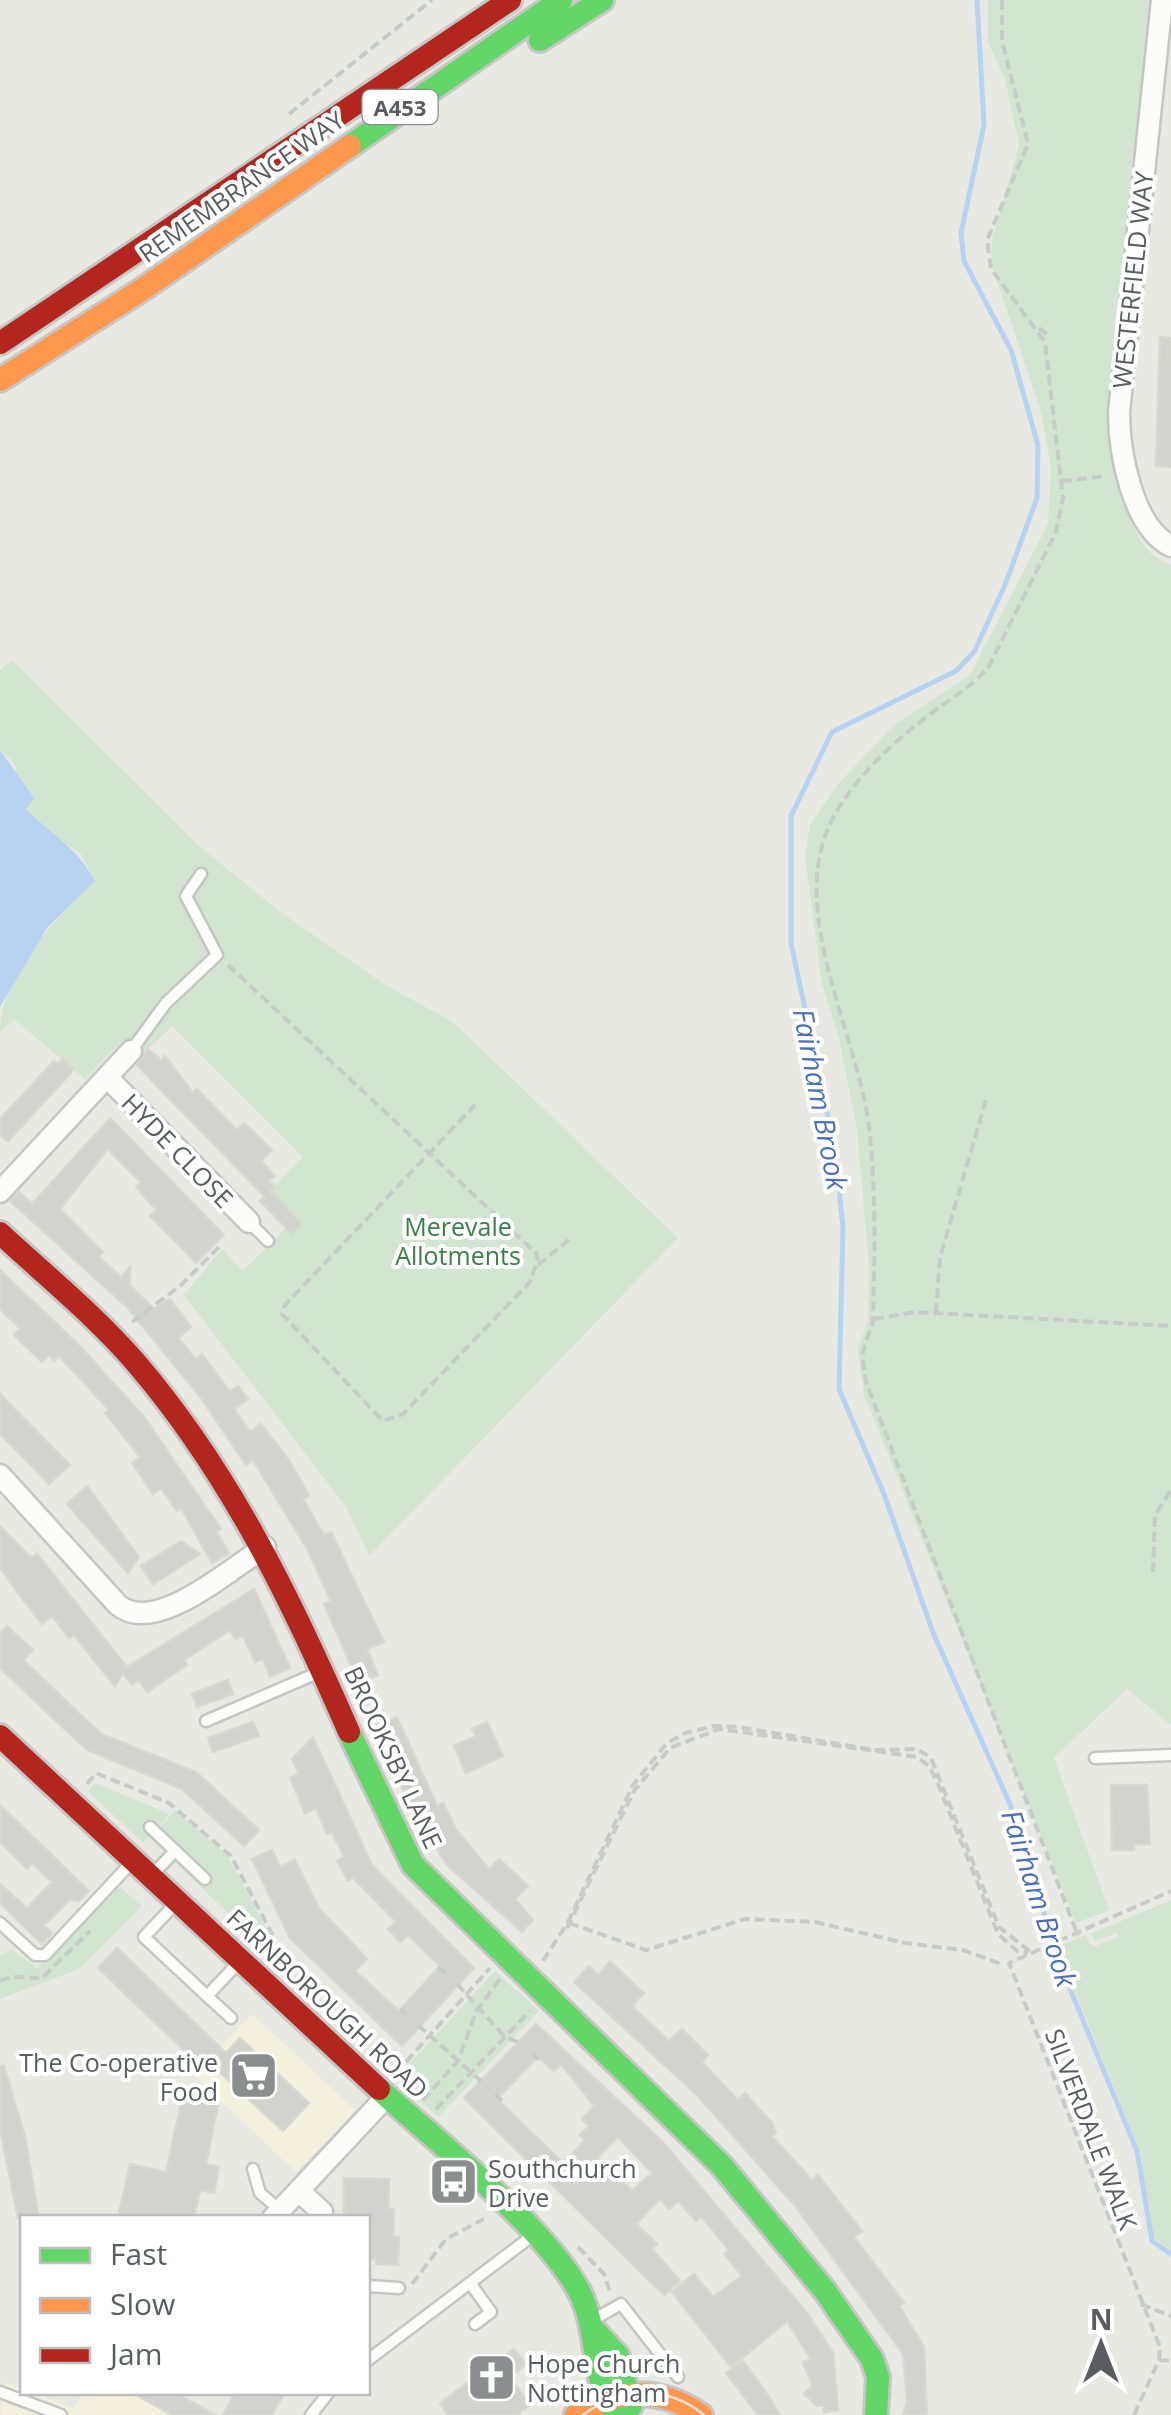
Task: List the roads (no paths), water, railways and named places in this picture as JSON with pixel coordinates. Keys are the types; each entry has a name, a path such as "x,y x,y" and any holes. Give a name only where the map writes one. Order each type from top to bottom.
{"main road":[{"path":"232,190 395,55 470,0"},
{"name":"REMEMBRANCE WAY","path":"0,344 510,0"},
{"name":"REMEMBRANCE WAY","path":"0,380 245,222 412,98 561,0"},
{"path":"245,222 602,0"},
{"name":"BROOKSBY LANE","path":"0,1233 114,1340 186,1425 265,1547 404,1852 424,1878 706,2148 825,2290 876,2367 876,2415"},
{"name":"FARNBOROUGH ROAD","path":"0,1736 178,1901 249,1955 390,2086 409,2116 533,2235 565,2271 592,2326 618,2356 629,2403"},
{"name":"FARNBOROUGH ROAD","path":"592,2326 592,2346 611,2406"},
{"path":"576,2415 662,2394 701,2415"}],"street":[{"name":"WESTERFIELD WAY","path":"1162,0 1118,412 1120,443 1129,472 1153,532 1171,546"},
{"path":"1,1189 131,1051"},
{"name":"HYDE CLOSE","path":"107,1077 249,1222"},
{"path":"0,1475 118,1604 135,1615 166,1610 265,1547"},
{"path":"277,2214 390,2086"},
{"path":"298,2191 322,2212"}],"lane":[{"path":"131,1051 166,1002 217,956 186,896 201,874"},
{"path":"249,1222 268,1241"},
{"path":"206,1721 322,1671"},
{"path":"1095,1758 1171,1755"},
{"path":"150,1827 205,1879"},
{"path":"0,1923 35,1955 45,1955 142,1868 174,1851"},
{"path":"178,1901 144,1937 231,2018"},
{"path":"207,1996 249,1955"},
{"path":"254,2169 260,2193 277,2214"},
{"path":"370,2358 533,2235"},
{"path":"470,2283 491,2312 475,2324"},
{"path":"370,2286 398,2288"},
{"path":"592,2326 620,2304 678,2376"},
{"path":"0,2392 61,2415"}],"water":[{"path":"0,750 34,798 26,809 73,851 95,881 47,928 0,1007"}],"waterway":[{"name":"Fairham Brook","path":"977,0 984,125 961,233 964,261 1011,350 1038,445 1037,498 1005,585 974,652 956,671 832,732 791,816 791,943 835,1150 843,1228 839,1389 884,1494 934,1635 1010,1804 1061,1967 1137,2151 1152,2241 1171,2254"}],"tram line":[{"path":"583,2415 613,2399 644,2393 675,2398 704,2415"}],"place":[{"name":"The Co-operative Food","path":"253,2076"},
{"name":"Southchurch Drive","path":"453,2182"},
{"name":"Hope Church Nottingham","path":"492,2377"}],"park label":[{"name":"Merevale Allotments","path":"458,1240"}]}
